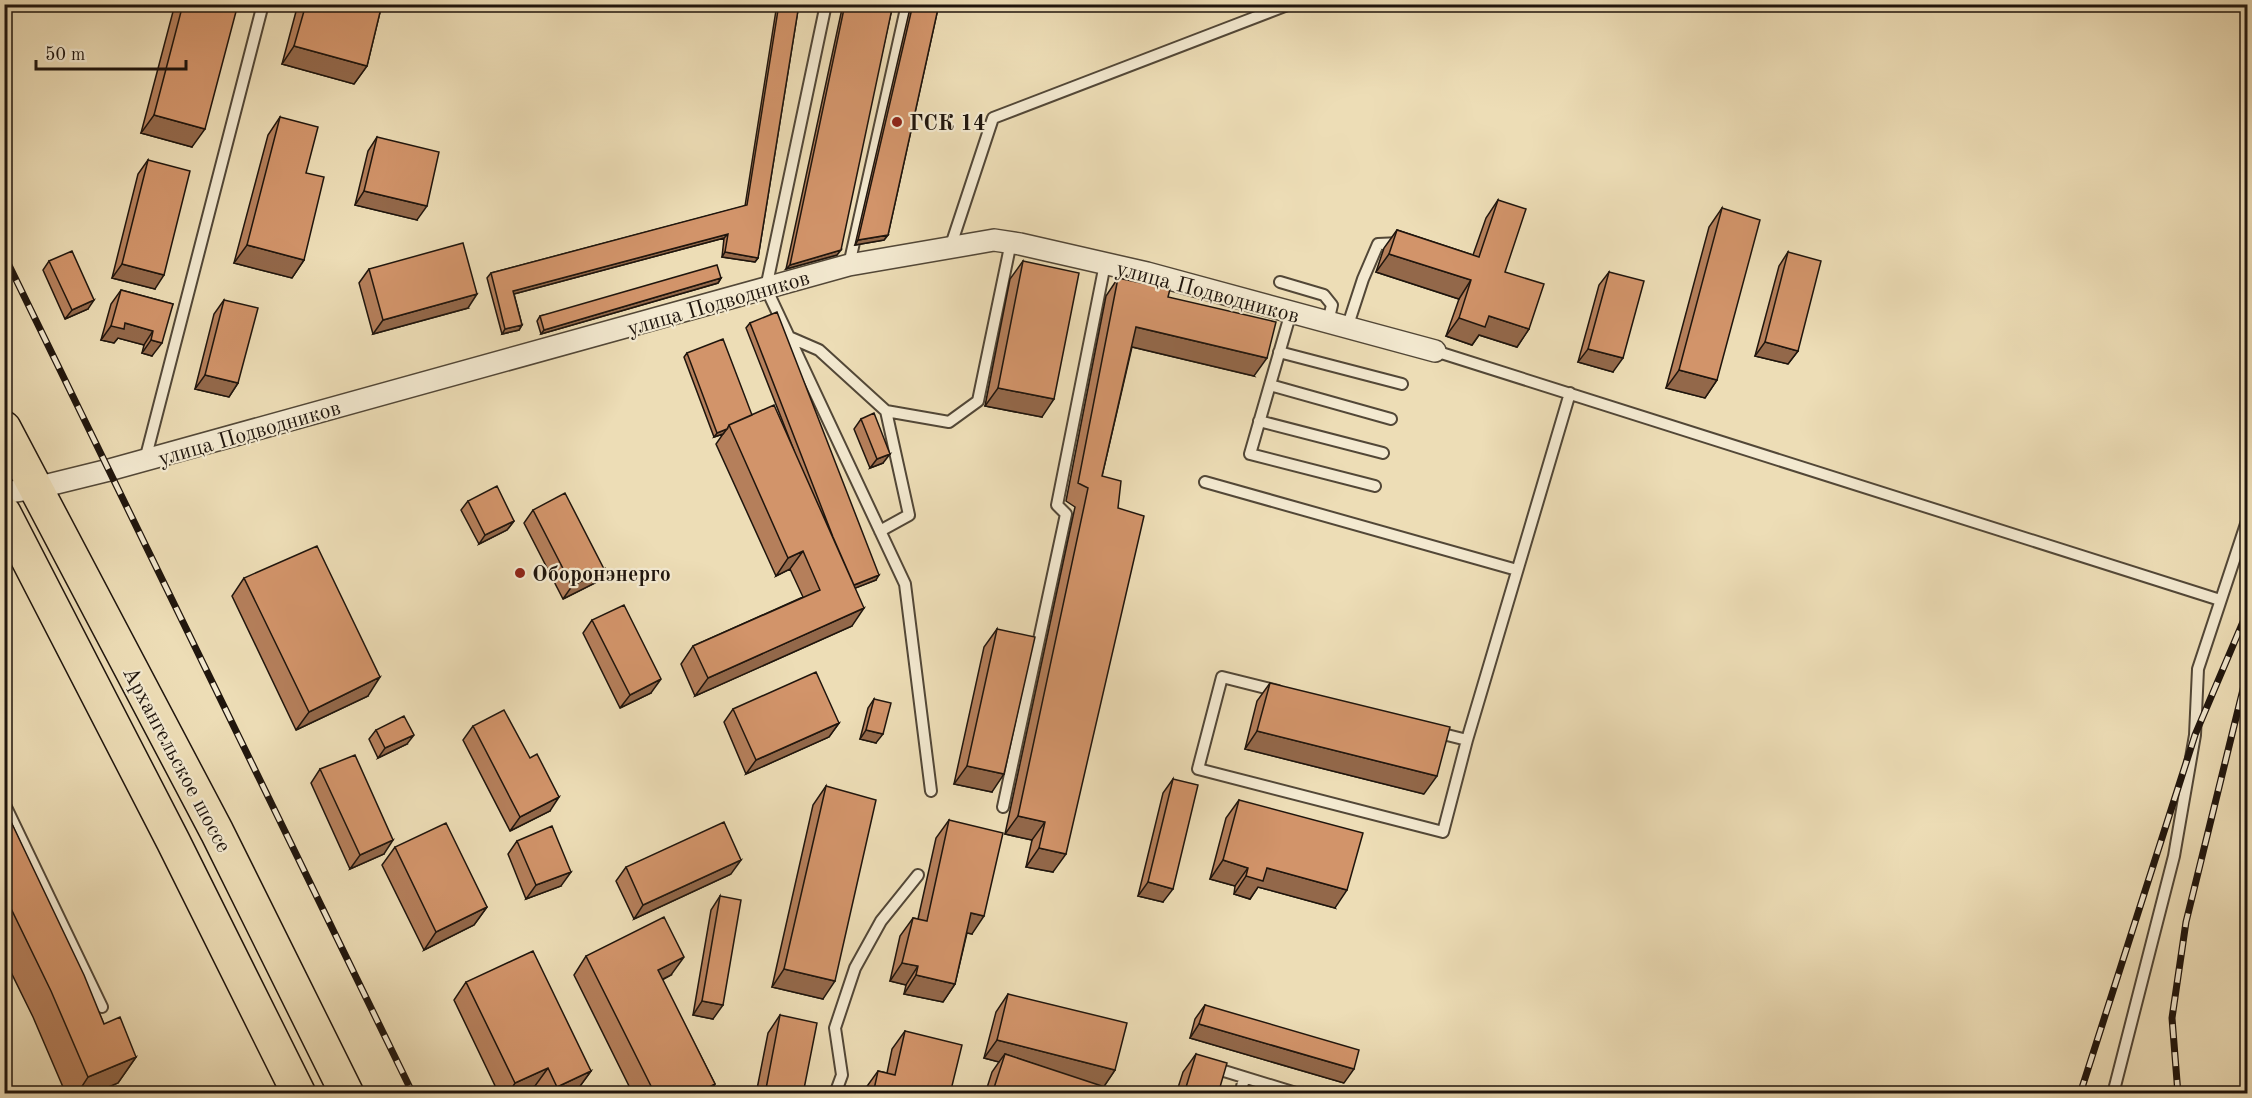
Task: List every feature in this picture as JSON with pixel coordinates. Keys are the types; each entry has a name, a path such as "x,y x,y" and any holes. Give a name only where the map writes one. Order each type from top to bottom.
{"main road":[{"name":"Архангельское шоссе","path":"4,428 20,490 217,831 347,1094"},
{"name":"Архангельское шоссе","path":"4,513 299,1094"}],"street":[{"name":"улица Подводников","path":"20,490 145,461 849,265 994,240 1106,264 1435,351"}],"lane":[{"path":"145,461 263,4"},
{"path":"826,4 766,288 905,584 931,791"},
{"path":"849,265 907,4"},
{"path":"950,248 993,118 1290,4"},
{"path":"789,337 819,350 886,411 949,422 978,401 1011,242"},
{"path":"1337,325 1363,279 1378,244 1410,245"},
{"path":"1004,807 1066,514 1057,505 1106,264"},
{"path":"1280,282 1324,295 1332,305 1337,325"},
{"path":"1291,312 1250,454 1375,486"},
{"path":"1435,351 2220,600"},
{"path":"1279,352 1402,384"},
{"path":"1270,386 1391,419"},
{"path":"1289,694 1222,676 1198,769 1443,832 1467,740 1569,393"},
{"path":"880,531 909,515 886,411"},
{"path":"1259,421 1383,453"},
{"path":"1205,482 1517,570"},
{"path":"2114,1094 2174,856 2194,735 2198,669 2247,518"},
{"path":"1422,729 1467,740"},
{"path":"4,802 102,1007"},
{"path":"835,1094 842,1075 835,1029 855,968 881,921 918,875"},
{"path":"1208,1066 1244,1079 1299,1094"},
{"path":"1239,1094 1244,1079"}],"building":[{"path":"183,4 238,4 205,129 154,115"},
{"path":"306,4 382,4 367,66 294,46"},
{"path":"779,4 799,4 758,258 725,252 728,234 513,291 522,325 505,329 491,273 747,205"},
{"path":"845,4 893,4 841,250 790,265"},
{"name":"ГСК 14","path":"913,4 939,4 888,235 858,240"},
{"path":"280,117 318,127 306,173 324,177 304,260 247,245"},
{"path":"377,137 439,152 427,206 364,191"},
{"path":"148,160 190,171 164,275 122,264"},
{"path":"1498,200 1526,209 1505,272 1544,284 1529,329 1489,316 1485,327 1459,318 1471,280 1389,254 1397,230 1479,257"},
{"path":"1722,208 1760,220 1717,380 1679,370"},
{"path":"463,243 477,294 383,320 369,269"},
{"path":"72,251 94,300 72,310 49,261"},
{"path":"1788,252 1821,261 1798,351 1765,342"},
{"path":"1023,261 1079,273 1054,399 998,388"},
{"path":"717,265 721,278 544,330 540,316"},
{"path":"1609,272 1644,281 1623,358 1588,349"},
{"path":"1118,278 1170,289 1168,297 1276,322 1267,358 1136,327 1102,476 1121,481 1118,508 1144,516 1066,854 1039,848 1045,822 1018,816 1088,488 1078,483"},
{"path":"121,290 173,304 162,343 151,340 153,331 125,323 124,329 111,326"},
{"path":"224,300 258,308 238,383 205,375"},
{"path":"777,312 879,575 854,585 833,537 750,323"},
{"path":"723,339 752,415 717,433 687,353"},
{"path":"774,405 864,608 708,678 693,646 820,590 803,551 788,558 729,425"},
{"path":"874,413 890,454 877,459 861,419"},
{"path":"497,486 514,521 485,535 468,501"},
{"path":"565,493 604,569 572,586 533,510"},
{"path":"317,546 380,677 309,712 244,578"},
{"path":"624,605 661,679 630,695 592,620"},
{"path":"997,629 1035,637 1004,774 967,766"},
{"path":"816,672 839,723 756,760 733,709"},
{"path":"1270,683 1450,727 1437,776 1257,731"},
{"path":"874,699 891,703 883,734 866,730"},
{"path":"504,710 530,758 537,754 559,797 520,817 473,726"},
{"path":"404,716 414,735 385,748 376,730"},
{"path":"355,755 393,840 360,855 320,769"},
{"path":"1173,779 1198,785 1173,889 1148,882"},
{"path":"826,786 876,800 835,981 784,969"},
{"path":"1239,800 1363,833 1347,890 1267,868 1263,881 1246,876 1248,868 1223,860"},
{"path":"4,807 84,975 104,1024 120,1017 136,1057 88,1077 51,991 4,894"},
{"path":"949,820 1003,833 984,916 971,913 955,984 916,975 918,966 902,963 913,918 927,921"},
{"path":"724,822 741,860 643,905 626,867"},
{"path":"446,823 487,907 436,932 395,847"},
{"path":"552,826 571,872 536,885 517,841"},
{"path":"720,896 741,900 723,1005 702,1001"},
{"path":"664,917 684,957 658,970 715,1084 696,1094 655,1094 586,956"},
{"path":"533,951 591,1071 557,1087 548,1068 515,1083 466,982"},
{"path":"1008,994 1127,1023 1115,1070 997,1040"},
{"path":"1205,1005 1359,1050 1354,1069 1199,1024"},
{"path":"780,1015 817,1023 803,1094 765,1094"},
{"path":"905,1031 962,1045 950,1094 873,1094 878,1071 895,1075"},
{"path":"1005,1054 1126,1094 992,1094"},
{"path":"1196,1054 1227,1063 1218,1094 1184,1094"},
{"path":"1261,1089 1275,1094 1260,1094"}],"railway":[{"path":"4,255 413,1094"},
{"path":"2080,1094 2195,735 2248,610"},
{"path":"2178,1094 2172,1018 2186,922 2248,669"}],"place":[{"name":"ГСК 14","path":"897,122"},
{"name":"Оборонэнерго","path":"520,573"}]}
